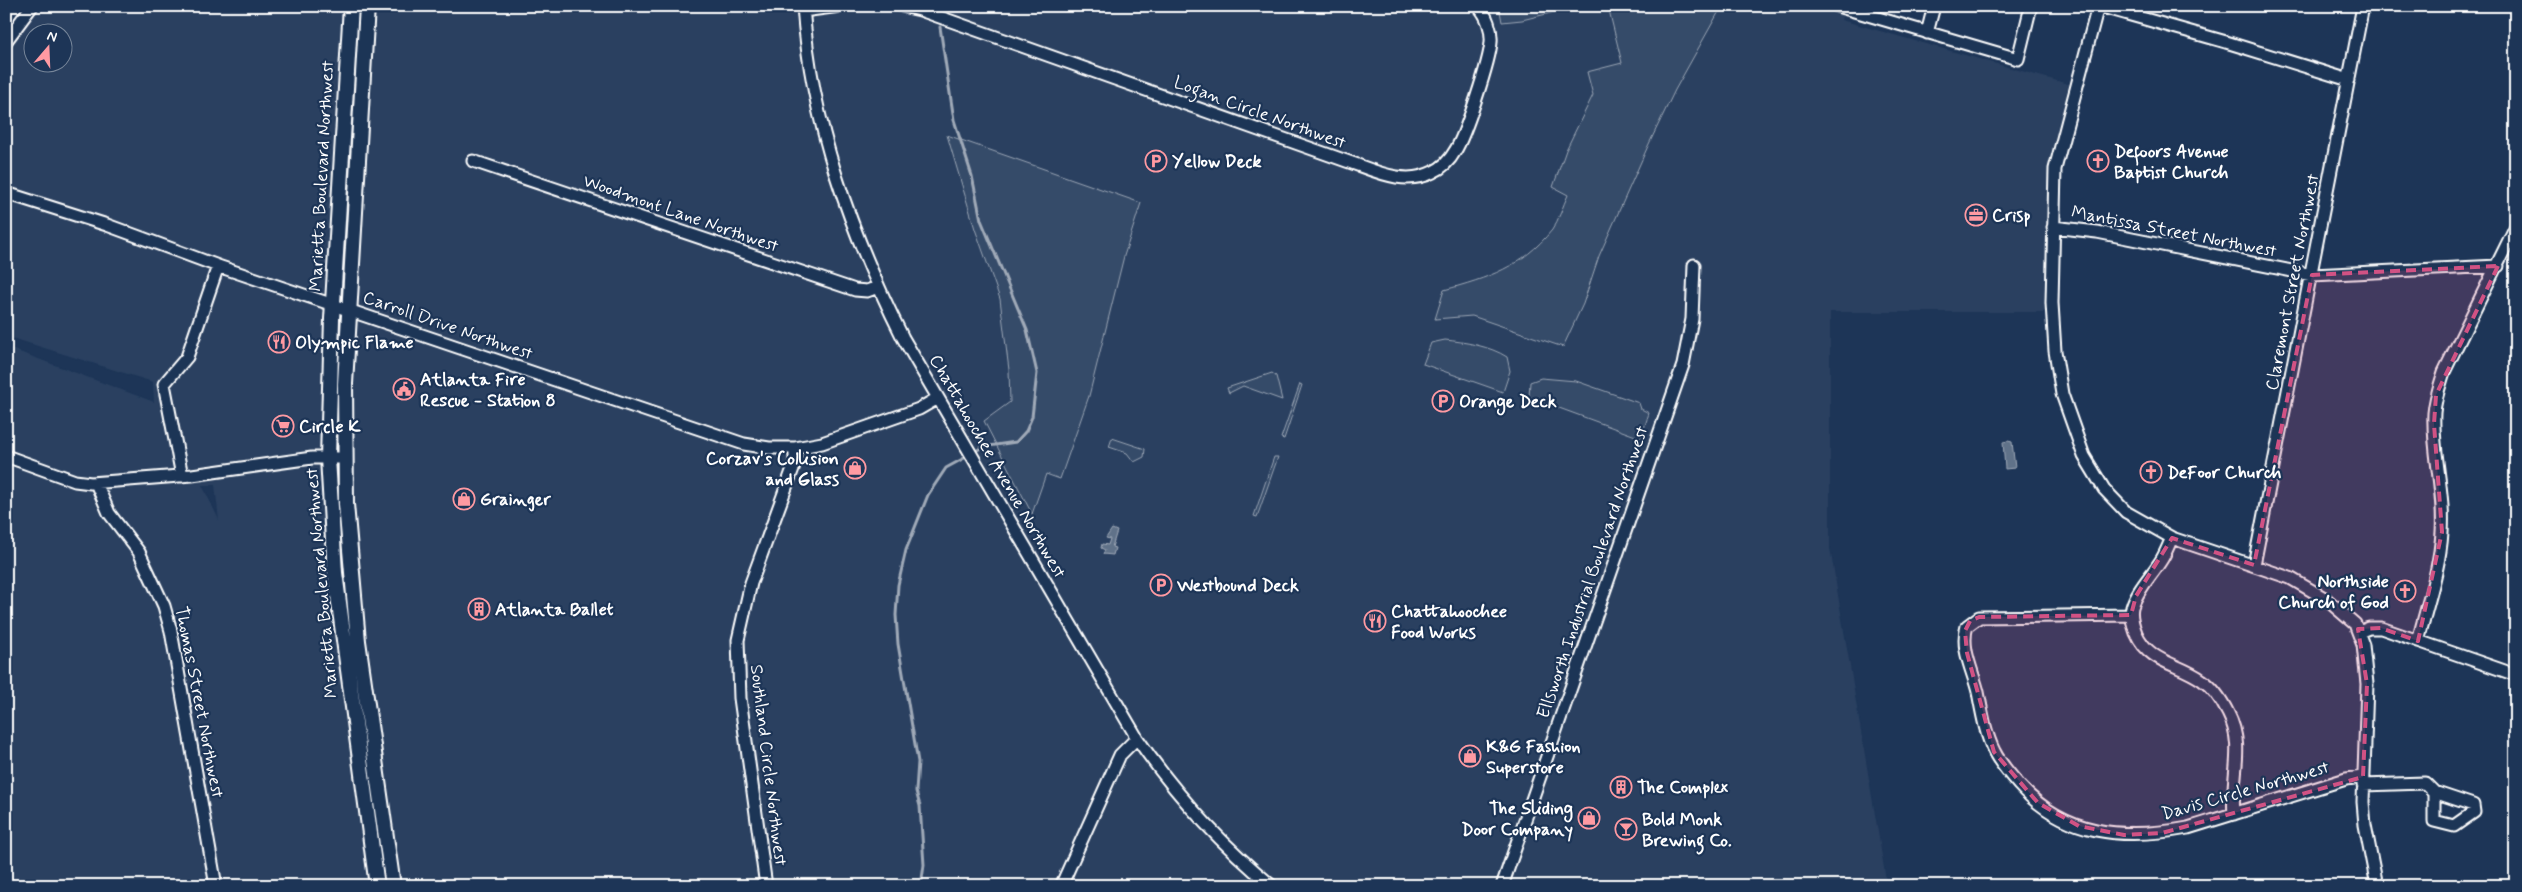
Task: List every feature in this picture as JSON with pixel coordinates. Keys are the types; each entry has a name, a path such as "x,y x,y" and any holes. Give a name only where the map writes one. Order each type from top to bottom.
{"main road":[{"name":"Marietta Boulevard Northwest","path":"351,6 333,305 328,458 335,573 377,886"},
{"path":"367,6 349,310 344,458 346,515 358,641 393,886"}],"street":[{"path":"6,41 32,6"},
{"path":"803,9 840,6"},
{"name":"Logan Circle Northwest","path":"902,6 926,12 1352,163 1404,179 1421,177 1433,172 1445,163 1460,142 1489,57 1491,41 1489,26 1478,6"},
{"path":"1837,6 1927,34 2018,59 2031,6"},
{"path":"1927,34 1934,6"},
{"path":"2349,80 2226,42 2098,6 2055,169 2052,303 2055,351 2062,394 2077,439 2094,473 2115,502 2138,521 2172,538 2290,578 2314,590 2348,617 2359,632 2363,645 2367,684 2363,781 2365,825 2377,886"},
{"name":"Claremont Street Northwest","path":"2254,565 2363,6"},
{"name":"Chattahoochee Avenue Northwest","path":"803,9 814,84 829,152 851,222 878,287 961,440 1137,738 1164,776 1203,823 1242,861 1272,886"},
{"name":"Woodmont Lane Northwest","path":"473,162 855,290 867,291 878,287"},
{"name":"Carroll Drive Northwest","path":"6,193 107,225 218,266 744,444 770,448 795,448 822,443 901,415 938,398"},
{"path":"2418,641 2438,562 2442,532 2442,501 2434,424 2436,396 2444,372 2498,266 2516,226"},
{"name":"Mantissa Street Northwest","path":"2053,227 2097,232 2312,275 2498,266"},
{"name":"Ellsworth Industrial Boulevard Northwest","path":"1502,886 1683,365 1692,319 1694,265"},
{"path":"182,476 164,384 187,357 218,266"},
{"name":"Southland Circle Northwest","path":"766,886 740,698 738,640 746,598 795,463 795,448"},
{"path":"6,456 75,481 96,483 182,476 253,465 344,458"},
{"name":"Thomas Street Northwest","path":"96,483 109,513 139,552 164,606 171,631 216,886"},
{"path":"2172,538 2162,560 2136,596 2131,614 2133,626 2145,649 2203,681 2216,692 2228,713 2236,731 2238,749 2233,803 2234,814"},
{"name":"Davis Circle Northwest","path":"2131,614 1979,617 1970,621 1965,631 1968,659 1994,752 2025,791 2051,812 2094,830 2124,835 2162,833 2188,828 2346,779 2425,783 2434,792"},
{"path":"2359,632 2369,628 2381,628 2516,675"},
{"path":"1061,886 1120,755 1137,738"}],"highlighted area":[{"path":"2498,266 2436,395 2434,424 2442,532 2418,641 2381,628 2358,629 2367,684 2363,777 2162,833 2124,835 2079,826 2038,803 1994,752 1967,653 1965,631 1970,621 1979,617 2131,615 2136,596 2172,538 2254,565 2312,275"}],"shaded area":[{"path":"31,6 1845,6 1841,20 2075,86 2055,169 2053,312 1830,312 1830,548 1887,886 6,886 6,347 154,402 153,382 6,336 6,42","holes":["202,485 215,485 219,520"]},
{"path":"1499,6 1579,6 1522,20 1502,22"},
{"path":"1608,6 1722,6 1675,90 1648,146 1599,256 1583,304 1563,347 1472,316 1435,319 1444,290 1475,281 1516,262 1541,243 1552,230 1568,195 1553,187 1566,150 1593,95 1587,72 1622,63"},
{"path":"947,135 1141,203 1124,256 1089,396 1060,479 1046,474 1032,514 984,421 1010,402 1009,370 1000,299 975,229"},
{"path":"1445,340 1485,347 1507,357 1510,371 1503,392 1423,364 1431,343"},
{"path":"1272,373 1276,376 1282,400 1243,386 1229,393 1227,388"},
{"path":"1541,378 1576,381 1639,403 1641,409 1649,413 1641,438 1529,397 1530,382"},
{"path":"1300,384 1302,385 1284,439 1281,438"},
{"path":"1112,438 1145,449 1144,457 1134,462 1127,453 1109,447"},
{"path":"2003,442 2012,442 2015,468 2005,469"},
{"path":"1274,457 1278,457 1257,517 1254,516"},
{"path":"1112,529 1117,531 1112,547 1115,548 1113,555 1103,554 1105,550 1101,548 1102,544 1108,545 1110,539 1106,538"}],"waterway":[{"path":"940,27 954,120 972,176 981,220 1027,330 1037,373 1032,417 1026,431 1016,442 982,447 973,453"},
{"path":"921,886 924,865 920,806 916,791 918,762 898,644 896,615 898,585 906,550 928,495 946,468 968,456"}],"place":[{"name":"Yellow Deck","path":"1156,161"},
{"name":"Defoors Avenue Baptist Church","path":"2098,161"},
{"name":"Crisp","path":"1976,215"},
{"name":"Olympic Flame","path":"279,342"},
{"name":"Atlanta Fire Rescue - Station 8","path":"404,389"},
{"name":"Orange Deck","path":"1443,401"},
{"name":"Circle K","path":"283,426"},
{"name":"Corzav's Collision and Glass","path":"855,468"},
{"name":"DeFoor Church","path":"2151,472"},
{"name":"Grainger","path":"464,499"},
{"name":"Westbound Deck","path":"1161,585"},
{"name":"Northside Church of God","path":"2405,591"},
{"name":"Atlanta Ballet","path":"479,609"},
{"name":"Chattahoochee Food Works","path":"1375,621"},
{"name":"K&G Fashion Superstore","path":"1470,756"},
{"name":"The Complex","path":"1621,787"},
{"name":"The Sliding Door Company","path":"1589,818"},
{"name":"Bold Monk Brewing Co.","path":"1626,829"}]}
